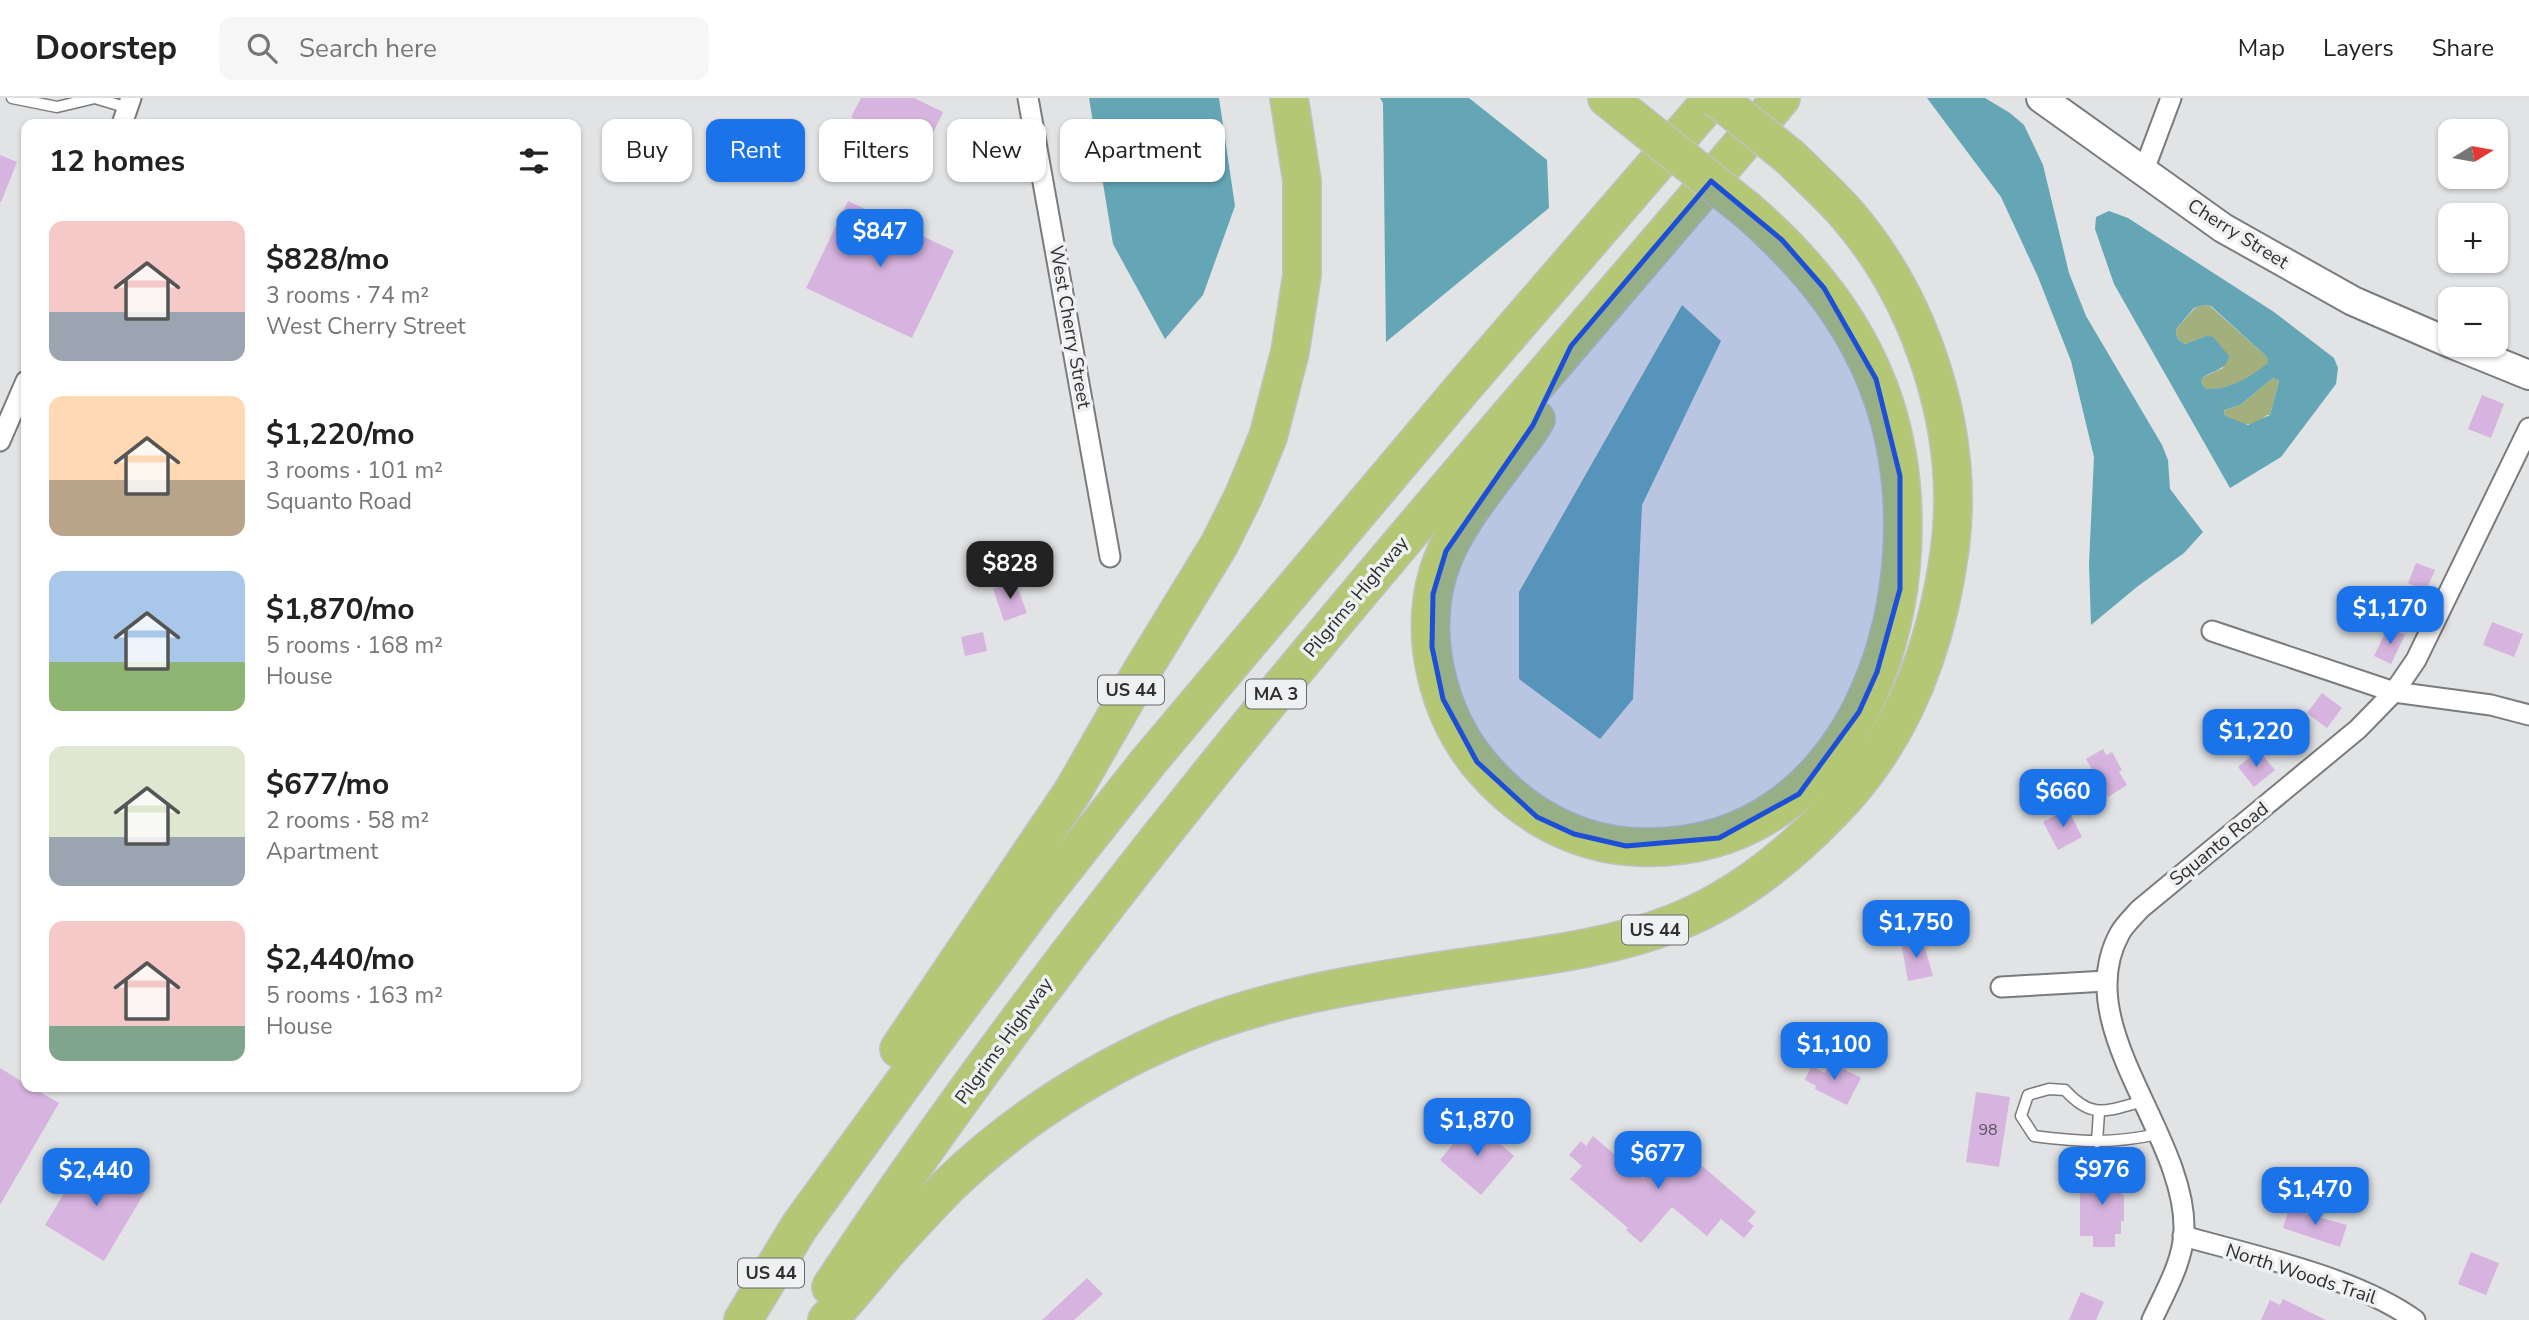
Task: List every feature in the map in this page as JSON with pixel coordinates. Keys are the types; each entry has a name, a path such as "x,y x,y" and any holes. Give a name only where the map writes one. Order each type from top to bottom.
{"highway":[{"name":"US 44","path":"743,1320 800,1227 849,1125 1073,791 1219,545 1244,495 1271,425 1290,352 1302,275 1302,181 1289,98"},
{"name":"US 44","path":"827,1320 851,1297 876,1265 948,1187 991,1148 1031,1116 1125,1059 1227,1016 1288,998 1395,977 1598,946 1680,921 1744,886 1785,858 1843,800 1874,761 1897,723 1914,687 1931,642 1944,593 1951,539 1953,491 1948,442 1939,399 1913,319 1869,244 1847,214 1791,158 1715,98"},
{"name":"MA 3","path":"800,1227 1027,916 1149,761 1461,390 1715,98"},
{"name":"Pilgrims Highway","path":"809,1320 923,1151 1108,902 1203,781 1781,98"},
{"path":"1571,346 1533,425 1460,526 1437,573 1431,617 1432,647 1443,699 1463,741 1477,762 1516,802 1538,817 1574,834 1626,846 1659,848 1719,838 1776,811 1799,794 1846,736 1877,672 1900,589 1903,508 1895,441 1871,368 1845,318 1824,288 1782,240 1619,108"}],"main road":[{"name":"Cherry Street","path":"2041,98 2222,228 2353,301 2438,337"},
{"path":"2485,357 2529,375"}],"street":[{"name":"West Cherry Street","path":"1028,98 1110,557"},
{"path":"2144,170 2171,98"},
{"path":"0,441 21,393"},
{"name":"Squanto Road","path":"2106,981 2108,965 2120,933 2136,914 2215,845 2358,729 2394,692 2416,660 2529,428"},
{"path":"2211,631 2394,692 2491,705 2529,715"},
{"path":"2001,987 2106,981 2108,1004 2120,1047 2174,1173 2182,1205 2182,1252 2151,1320"},
{"name":"North Woods Trail","path":"2183,1236 2301,1270 2364,1292 2396,1306 2415,1320"}],"lane":[{"path":"12,98 57,107 95,98 127,110"},
{"path":"2145,1101 2099,1112 2079,1105 2065,1090 2049,1089 2028,1095 2021,1116 2034,1136 2123,1142 2158,1134"},
{"path":"2097,1142 2099,1112"}],"highlighted area":[{"path":"1711,181 1782,240 1824,288 1876,379 1900,476 1900,589 1877,672 1859,712 1799,794 1719,838 1626,846 1574,834 1537,817 1477,762 1443,699 1432,647 1433,594 1446,551 1533,425 1571,346"}],"green space":[{"path":"2210,306 2267,357 2269,363 2232,385 2206,389 2201,382 2203,377 2223,368 2206,336 2185,344 2176,334 2176,329 2195,308"},
{"path":"2273,378 2279,381 2270,415 2252,424 2236,422 2225,416 2224,410 2240,405"}],"water":[{"path":"1089,98 1219,98 1222,119 1092,119"},
{"path":"1380,98 1469,98 1547,160 1549,208 1386,342 1383,103"},
{"path":"1927,98 1985,98 2024,125 2043,165 2069,273 2086,316 2162,445 2168,460 2170,489 2203,532 2184,553 2091,625 2089,564 2094,457 2071,361 2038,277 2001,197"},
{"path":"1225,138 1235,206 1203,295 1165,339 1113,244 1103,182 1225,182"},
{"path":"2109,211 2128,218 2274,312 2334,358 2338,368 2336,384 2281,457 2230,488 2114,284 2095,229 2096,217","holes":["2211,306 2267,357 2268,363 2239,382 2206,389 2201,382 2203,377 2223,367 2229,356 2213,337 2206,336 2185,344 2176,334 2176,329 2194,308","2273,378 2279,381 2270,415 2248,425 2225,416 2224,410 2240,405"]},
{"path":"1682,305 1721,341 1642,505 1633,699 1600,739 1519,679 1519,592"}],"building":[{"path":"861,98 914,98 943,112 933,133 933,119 851,117"},
{"path":"0,155 17,162 1,202 0,202"},
{"path":"848,201 954,251 912,338 806,288"},
{"path":"2482,395 2504,404 2491,438 2468,429"},
{"path":"2416,563 2435,570 2426,591 2408,583"},
{"path":"1015,581 1027,613 1004,621 993,589"},
{"path":"2492,622 2523,634 2514,657 2483,645"},
{"path":"2388,627 2405,635 2391,664 2374,656"},
{"path":"983,632 987,651 965,656 961,637"},
{"path":"2322,693 2342,708 2327,728 2307,713"},
{"path":"2103,749 2106,755 2112,752 2127,785 2108,797 2086,759"},
{"path":"2258,750 2275,770 2254,787 2238,767"},
{"path":"2068,809 2082,837 2058,850 2043,822"},
{"path":"1922,938 1933,976 1908,981 1901,942"},
{"path":"1830,1062 1861,1078 1847,1105 1815,1089 1816,1086 1805,1080 1811,1066 1825,1073"},
{"path":"0,1068 21,1081 21,1092 40,1092 59,1103 0,1205"},
{"path":"1976,1092 2010,1097 1999,1167 1966,1162"},
{"path":"1473,1120 1514,1156 1481,1195 1440,1160"},
{"path":"1593,1136 1643,1179 1674,1142 1756,1212 1748,1221 1754,1226 1744,1238 1721,1219 1707,1236 1672,1207 1641,1243 1626,1230 1628,1228 1570,1179 1582,1166 1569,1155 1581,1141 1586,1146"},
{"path":"87,1155 146,1190 104,1261 45,1225"},
{"path":"2117,1167 2117,1182 2122,1182 2124,1195 2121,1234 2115,1234 2115,1247 2093,1247 2093,1236 2080,1236 2080,1178 2095,1178 2095,1168"},
{"path":"2289,1209 2347,1225 2340,1247 2283,1228"},
{"path":"2471,1252 2499,1263 2486,1295 2458,1284"},
{"path":"1087,1278 1103,1294 1074,1320 1042,1320"},
{"path":"2081,1292 2104,1302 2096,1320 2069,1320"},
{"path":"2283,1299 2326,1320 2261,1320 2270,1300 2280,1305"}]}
